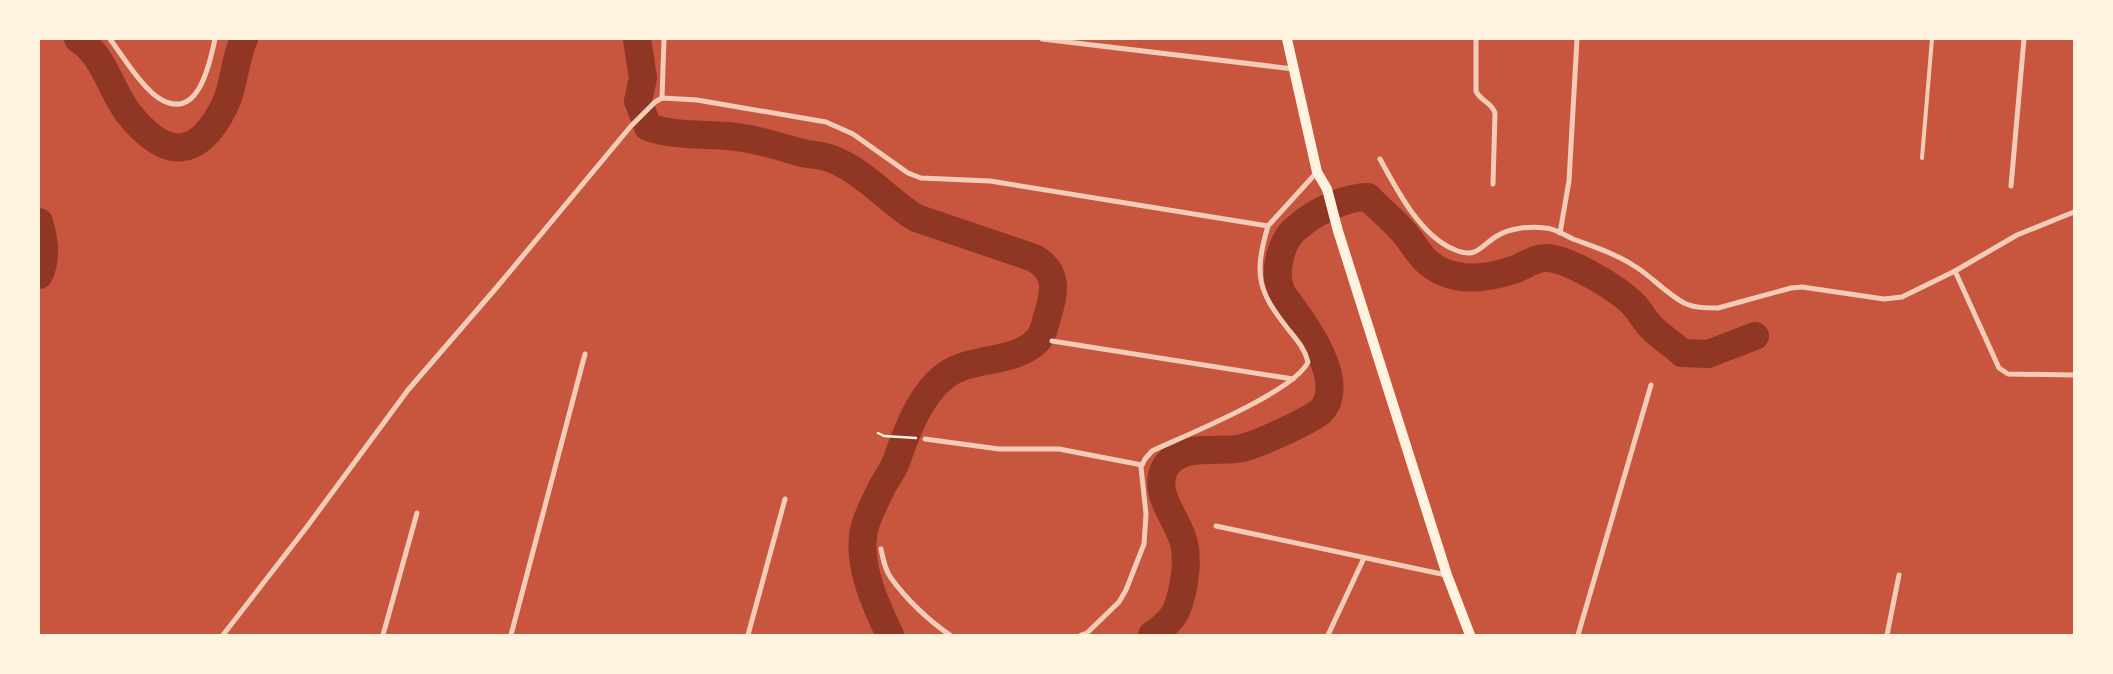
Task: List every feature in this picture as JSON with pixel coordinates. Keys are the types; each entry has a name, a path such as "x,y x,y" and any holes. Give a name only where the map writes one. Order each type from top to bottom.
{"main road":[{"path":"1287,39 1317,172 1327,189 1338,231 1447,575 1470,635"}],"street":[{"path":"110,39 152,92 162,100 178,104 188,100 196,93 202,83 215,39"},
{"path":"662,98 664,39"},
{"path":"1042,39 1294,69"},
{"path":"1476,39 1476,91 1480,98 1493,108 1495,113 1492,184"},
{"path":"1560,233 1569,181 1577,39"},
{"path":"2011,186 2024,39"},
{"path":"223,635 306,528 408,390 498,287 631,126 655,102 662,98 697,100 826,122 853,134 908,173 922,178 990,181 1268,226"},
{"path":"1380,159 1408,207 1437,240 1454,250 1473,253 1479,251 1496,236 1507,231 1526,228 1547,228 1617,256 1635,266 1684,303 1707,308 1718,308 1791,288 1802,287 1884,299 1892,298 1914,292 2018,235 2074,212"},
{"path":"1081,635 1087,633 1119,602 1126,590 1144,544 1146,514 1142,465 1152,451 1258,401 1294,379 1305,368 1308,362 1303,348 1275,313 1260,285 1259,275 1268,226 1317,172"},
{"path":"1955,271 1999,368 2008,374 2074,375"},
{"path":"1052,341 1294,379"},
{"path":"511,635 585,354"},
{"path":"1578,635 1651,385"},
{"path":"925,439 999,449 1059,449 1142,465"},
{"path":"748,635 785,500"},
{"path":"383,635 417,512"},
{"path":"1216,526 1447,575"},
{"path":"881,549 884,564 890,578 910,600 950,635"},
{"path":"1328,635 1364,558"},
{"path":"1886,635 1899,575"}],"lane":[{"path":"1922,158 1932,39"}],"path":[{"path":"878,433 884,436 925,439"}],"waterway":[{"path":"78,39 95,55 122,105 143,129 156,140 169,146 181,147 193,144 204,136 215,123 231,89 238,55 244,39"},
{"path":"637,39 643,78 638,101 648,127 677,133 746,139 829,158 855,171 916,218 1034,258 1048,270 1051,276 1053,284 1052,300 1044,330 1039,339 1016,353 957,369 937,383 921,403 904,439 895,465 872,509 863,537 864,566 878,609 890,635"},
{"path":"1152,635 1166,624 1176,611 1186,564 1182,537 1166,503 1161,484 1166,466 1180,454 1199,450 1237,449 1267,439 1292,428 1320,412 1325,406 1330,388 1325,365 1315,342 1280,288 1278,265 1285,243 1293,231 1305,221 1327,208 1343,201 1368,197 1402,230 1430,265 1452,275 1470,278 1489,276 1516,269 1541,258 1554,259 1566,263 1592,275 1627,298 1650,326 1682,353 1708,354 1755,336"},
{"path":"39,222 44,248 42,269 39,275"}]}
